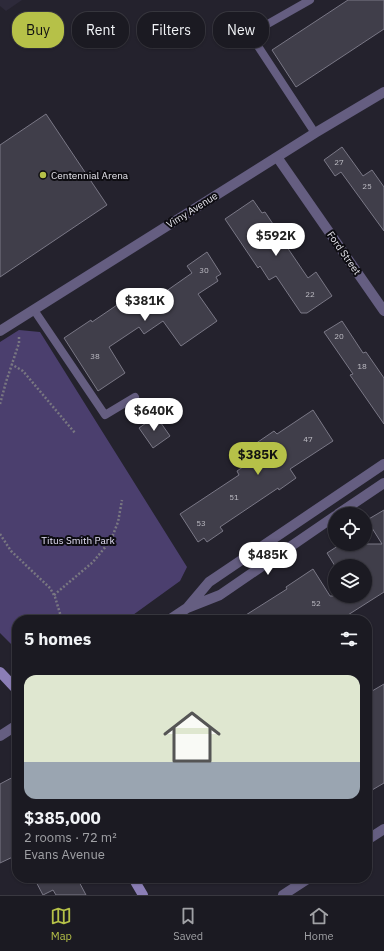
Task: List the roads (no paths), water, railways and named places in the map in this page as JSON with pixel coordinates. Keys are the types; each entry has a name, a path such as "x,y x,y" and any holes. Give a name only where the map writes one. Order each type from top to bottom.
{"main road":[{"path":"0,672 12,685"},
{"path":"136,883 143,895"}],"street":[{"name":"Vimy Avenue","path":"0,331 315,133 383,94"},
{"name":"Ford Street","path":"277,157 384,311"},
{"path":"176,615 186,608 209,582 384,464"},
{"path":"348,507 384,483"},
{"path":"186,608 220,595 328,521"},
{"path":"0,736 12,728"},
{"path":"372,837 384,829"},
{"path":"283,895 301,883"}],"lane":[{"path":"310,0 250,34 315,133"},
{"path":"34,310 105,415 135,397"}],"place":[{"name":"Centennial Arena","path":"43,175"}],"park label":[{"name":"Titus Smith Park","path":"78,540"}]}
